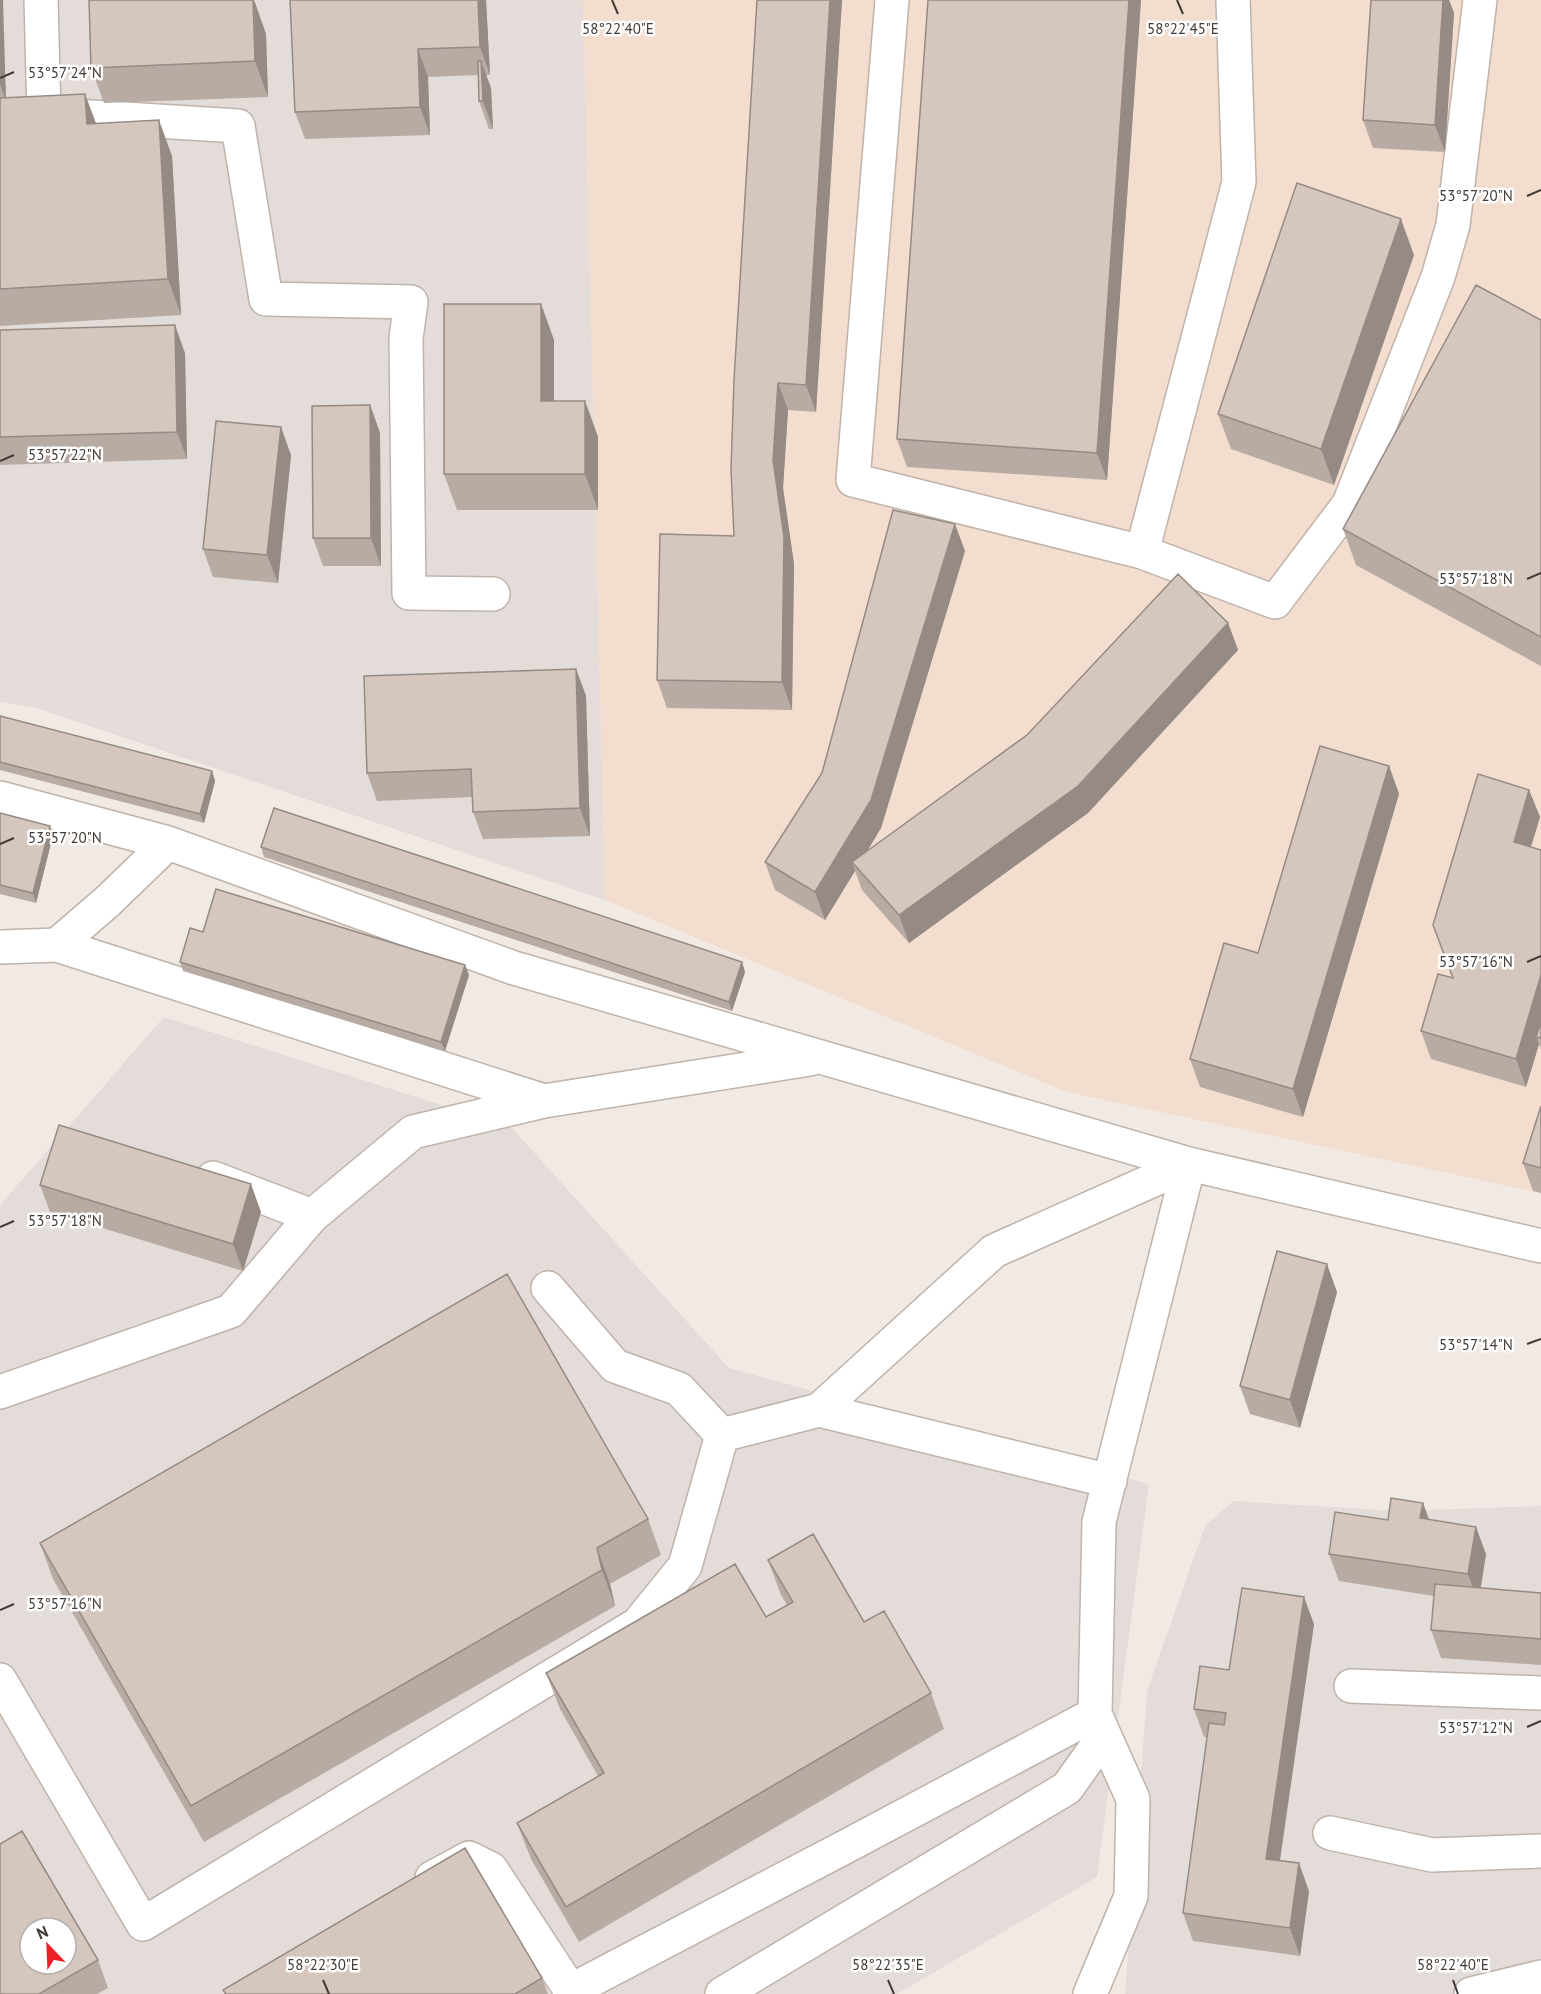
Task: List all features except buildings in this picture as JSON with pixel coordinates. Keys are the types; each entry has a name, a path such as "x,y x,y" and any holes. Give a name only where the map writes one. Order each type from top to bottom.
{"lane":[{"path":"41,0 44,114"},
{"path":"892,0 853,480 1142,552 1275,602 1349,504 1438,277 1454,225 1480,0"},
{"path":"1142,552 1239,182 1233,0"},
{"path":"11,117 44,114 238,126 266,298 411,302 406,338 409,593 493,594"},
{"path":"0,798 168,843 514,968 1190,1164 1541,1245"},
{"path":"57,945 108,901 168,843"},
{"path":"0,947 57,945 544,1101"},
{"path":"0,1392 231,1311 312,1216 413,1132 544,1101 821,1057"},
{"path":"722,1435 819,1410 994,1251 1190,1164"},
{"path":"1090,1994 1131,1896 1133,1799 1099,1725 1099,1522 1190,1164"},
{"path":"190,1169 312,1216"},
{"path":"548,1288 615,1366 679,1389 722,1435"},
{"path":"819,1410 1110,1481"},
{"path":"0,1680 143,1924 638,1624 685,1566 722,1435"},
{"path":"1351,1686 1541,1693"},
{"path":"407,1892 469,1858 491,1869 573,1992 846,1847 1099,1725"},
{"path":"722,1994 1067,1788 1099,1725"},
{"path":"1330,1833 1432,1855 1541,1851"},
{"path":"1472,1994 1541,1977"}],"shaded area":[{"path":"0,0 583,0 605,900 36,708 0,702"},
{"path":"583,0 1541,0 1541,1193 1067,1092 605,900"},
{"path":"164,1017 511,1127 729,1368 1149,1484 1097,1877 897,1994 0,1994 0,1205"},
{"path":"1233,1501 1399,1511 1541,1506 1541,1994 1125,1994 1147,1691 1205,1526"}]}
